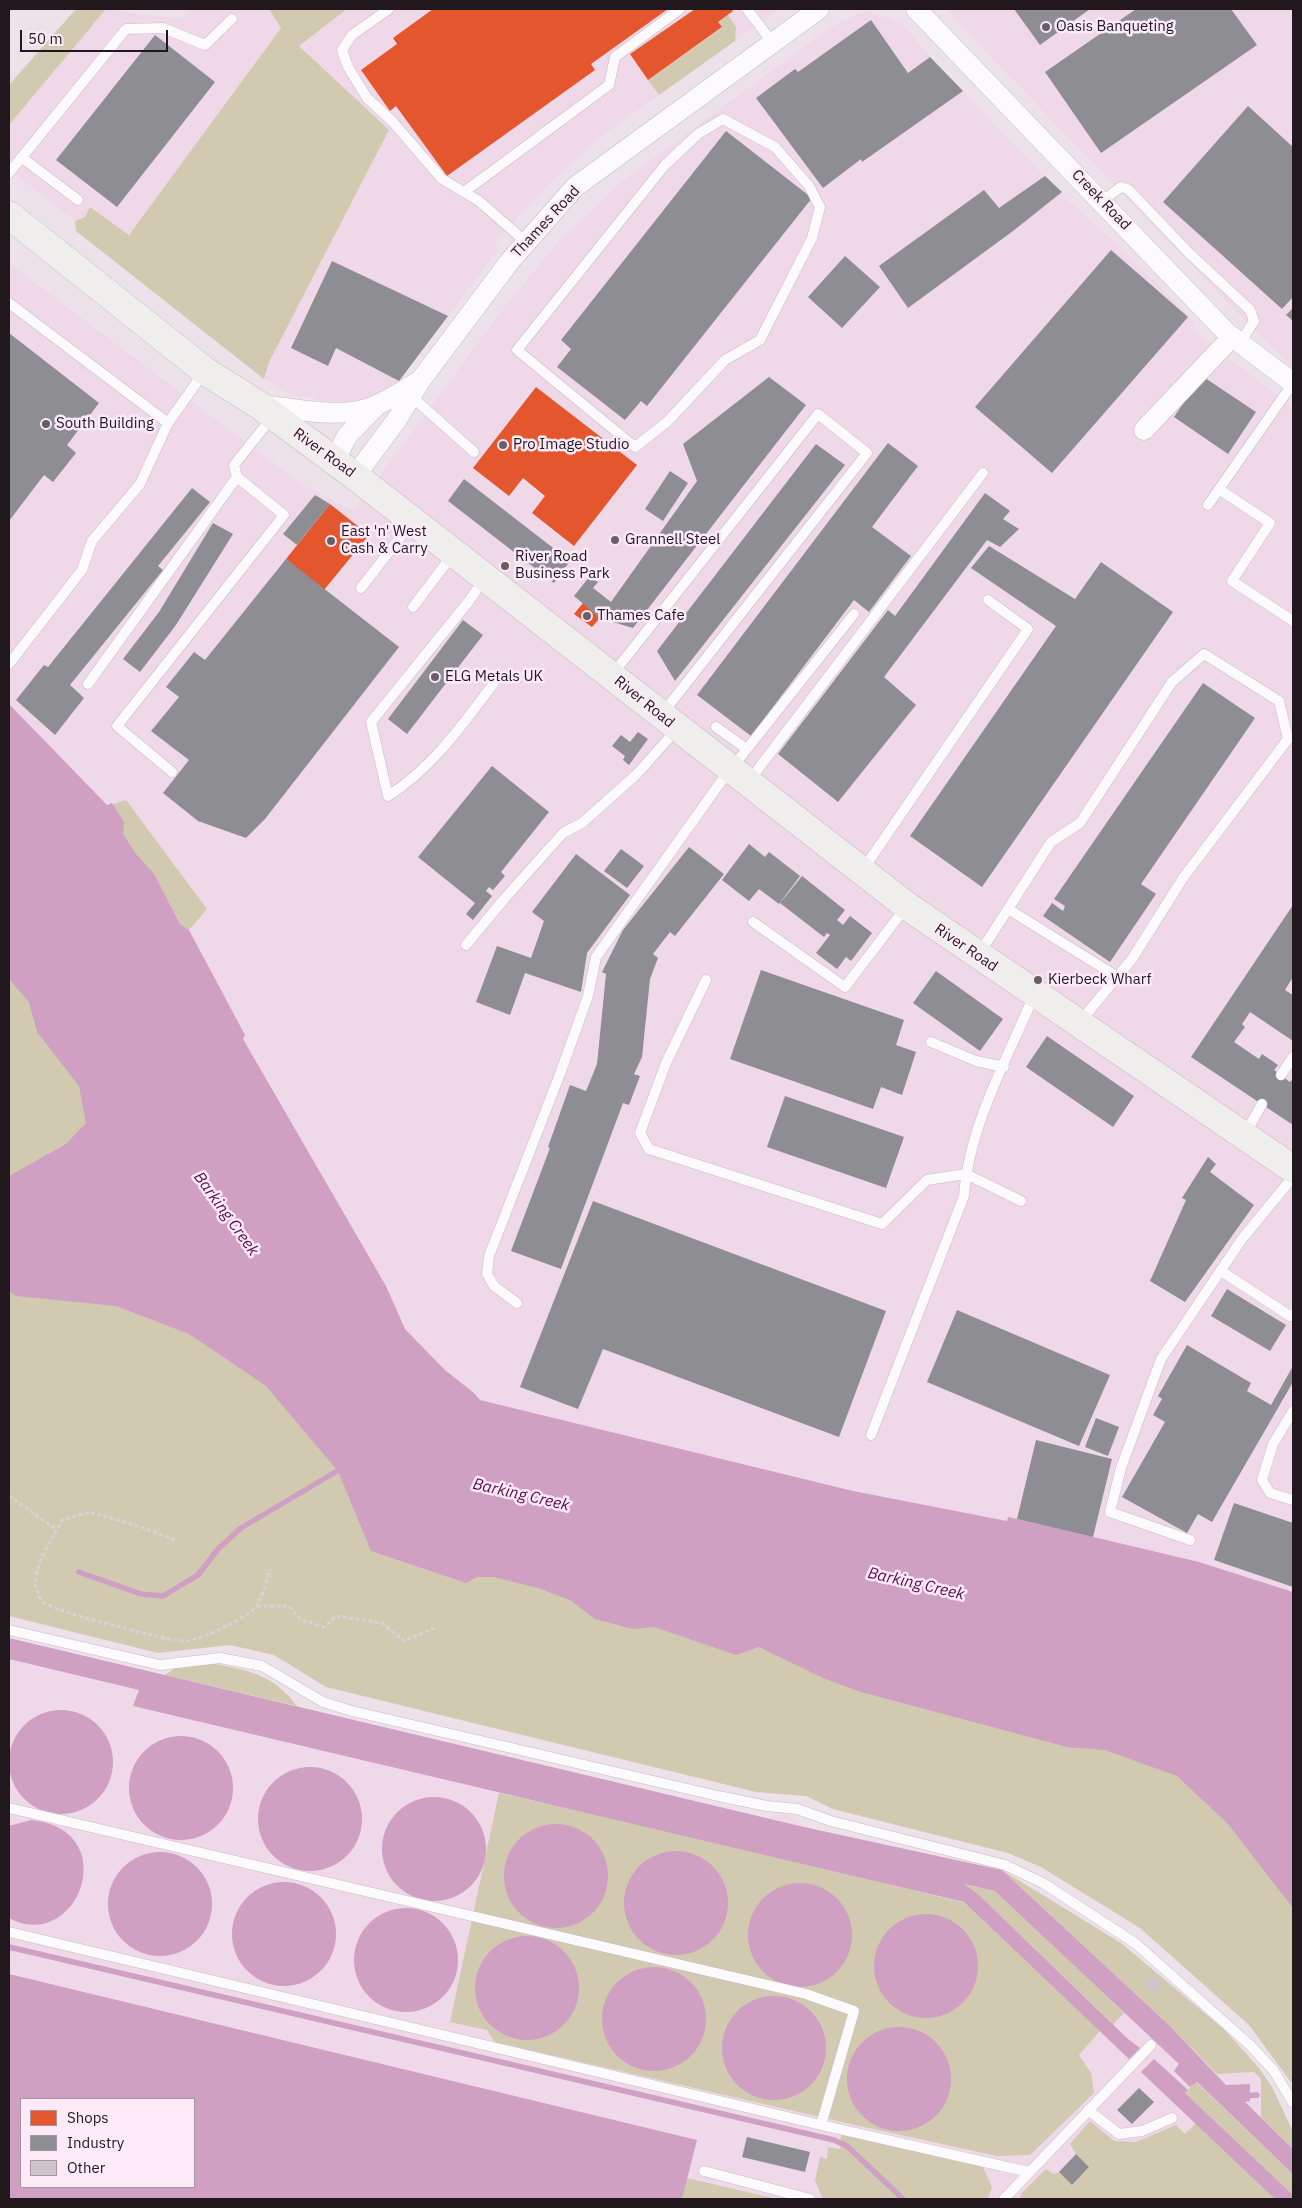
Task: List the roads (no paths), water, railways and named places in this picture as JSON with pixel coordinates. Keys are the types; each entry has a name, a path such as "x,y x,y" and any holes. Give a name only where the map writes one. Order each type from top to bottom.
{"street":[{"name":"Thames Road","path":"345,468 398,418 415,389 510,261 575,188 772,42 820,9"},
{"name":"Creek Road","path":"916,9 1236,340 1293,383"},
{"name":"River Road","path":"9,215 205,372 266,410 345,468 669,722 742,767 862,871 907,906 977,956 1293,1169"},
{"path":"1144,430 1236,340"},
{"path":"266,410 297,408 321,412 358,411 376,406 415,389"},
{"path":"345,468 347,436 376,406"}],"lane":[{"path":"389,9 352,35 342,50 348,67 367,98 392,121 442,179 479,201 526,242"},
{"path":"464,192 608,85 615,56 680,9"},
{"path":"747,9 772,42"},
{"path":"9,173 126,29 162,28 205,45 232,19"},
{"path":"723,119 775,147 809,186 820,207 812,238 760,340 725,360 667,422 635,447 517,350 665,165 698,134 723,119"},
{"path":"21,157 78,200"},
{"path":"1102,201 1121,187 1128,189 1189,253 1250,310 1254,321 1236,340"},
{"path":"9,302 168,423"},
{"path":"9,664 82,570 92,541 140,484 168,423 205,372"},
{"path":"1208,505 1293,383"},
{"path":"415,389 474,452"},
{"path":"172,772 117,726 284,515 237,477 234,465 266,410"},
{"path":"466,945 504,898 563,833 582,823 638,774 669,722 867,453 818,414 611,676"},
{"path":"517,1303 494,1286 487,1274 489,1256 560,1074 588,996 596,957 674,846 742,767 983,473"},
{"path":"88,684 237,477"},
{"path":"1220,490 1270,523 1232,581 1293,621"},
{"path":"360,588 412,521"},
{"path":"413,607 454,554"},
{"path":"484,578 469,602 371,722 388,796 403,786 450,741 497,678"},
{"path":"862,871 1028,629 988,600"},
{"path":"742,767 854,614"},
{"path":"977,956 1051,842 1080,822 1172,682 1204,654 1263,690 1279,701 1288,739 1183,878 1150,933 1078,1024"},
{"path":"716,727 742,767"},
{"path":"753,922 845,987 907,906"},
{"path":"1008,908 1116,976"},
{"path":"706,980 666,1064 640,1133 649,1149 882,1224 927,1180 966,1174 1021,1201"},
{"path":"871,1435 964,1196 966,1174 980,1122 1034,994"},
{"path":"931,1042 976,1060 1004,1067"},
{"path":"1281,1076 1293,1057"},
{"path":"1244,1136 1262,1104"},
{"path":"1190,1540 1110,1512 1121,1468 1161,1359 1242,1239 1293,1178"},
{"path":"1221,1270 1290,1316 1293,1314"},
{"path":"1293,1411 1273,1444 1262,1480 1270,1494 1293,1500"},
{"path":"9,1630 160,1665 220,1658 262,1666 323,1702 352,1711 718,1796 767,1806 797,1809 831,1821 1005,1865 1043,1883 1135,1943 1251,2046 1274,2071 1293,2103"},
{"path":"9,1808 806,1994 854,2011 822,2125"},
{"path":"9,1932 822,2125 1029,2172"},
{"path":"1006,2199 1029,2172 1151,2045"},
{"path":"1088,2110 1119,2134 1142,2130 1172,2118"},
{"path":"704,2171 810,2199"}],"water":[{"name":"Barking Creek","path":"9,704 107,805 112,803 124,822 123,834 136,854 155,875 180,924 189,930 245,1035 243,1039 386,1286 405,1329 445,1370 480,1400 853,1491 1007,1521 1008,1517 1017,1519 1199,1562 1293,1592 1293,1908 1228,1824 1177,1776 1105,1750 1067,1747 861,1692 823,1678 759,1647 736,1655 654,1627 633,1629 595,1619 570,1600 538,1588 494,1577 477,1577 466,1583 371,1551 338,1471 266,1386 189,1334 116,1306 16,1296 9,1291 9,1176 66,1144 86,1123 79,1086 37,1032 29,1002 9,979"},
{"path":"9,1638 804,1827 1002,1870 1171,2027 1226,2085 1250,2084 1250,2101 1245,2102 1293,2149 1293,2174 1197,2082 1190,2087 1174,2071 1179,2064 995,1891 964,1884 979,1895 1128,2039 1140,2048 1129,2059 964,1902 133,1706 139,1690 9,1659"},
{"path":"61,1710 81,1714 98,1725 109,1742 113,1762 109,1782 98,1799 81,1810 61,1814 41,1810 24,1799 13,1782 9,1762 13,1742 24,1725 41,1714"},
{"path":"181,1736 201,1740 218,1751 229,1768 233,1788 229,1808 218,1825 201,1836 181,1840 161,1836 144,1825 133,1808 129,1788 133,1768 144,1751 161,1740"},
{"path":"310,1767 330,1771 347,1782 358,1799 362,1819 358,1839 347,1856 330,1867 310,1871 290,1867 273,1856 262,1839 258,1819 262,1799 273,1782 290,1771"},
{"path":"434,1797 454,1801 471,1812 482,1829 486,1849 482,1869 471,1886 454,1897 434,1901 414,1897 397,1886 386,1869 382,1849 386,1829 397,1812 414,1801"},
{"path":"31,1820 60,1828 77,1844 84,1865 81,1886 71,1906 55,1920 34,1925 9,1918 9,1826"},
{"path":"556,1824 576,1828 593,1839 604,1856 608,1876 604,1896 593,1913 576,1924 556,1928 536,1924 519,1913 508,1896 504,1876 508,1856 519,1839 536,1828"},
{"path":"676,1851 696,1855 713,1866 724,1883 728,1903 724,1923 713,1940 696,1951 676,1955 656,1951 639,1940 628,1923 624,1903 628,1883 639,1866 656,1855"},
{"path":"160,1852 180,1856 197,1867 208,1884 212,1904 208,1924 197,1941 180,1952 160,1956 140,1952 123,1941 112,1924 108,1904 112,1884 123,1867 140,1856"},
{"path":"284,1882 304,1886 321,1897 332,1914 336,1934 332,1954 321,1971 304,1982 284,1986 264,1982 247,1971 236,1954 232,1934 236,1914 247,1897 264,1886"},
{"path":"800,1883 820,1887 837,1898 848,1915 852,1935 848,1955 837,1972 820,1983 800,1987 780,1983 763,1972 752,1955 748,1935 752,1915 763,1898 780,1887"},
{"path":"406,1908 426,1912 443,1923 454,1940 458,1960 454,1980 443,1997 426,2008 406,2012 386,2008 369,1997 358,1980 354,1960 358,1940 369,1923 386,1912"},
{"path":"926,1914 946,1918 963,1929 974,1946 978,1966 974,1986 963,2003 946,2014 926,2018 906,2014 889,2003 878,1986 874,1966 878,1946 889,1929 906,1918"},
{"path":"527,1936 547,1940 564,1951 575,1968 579,1988 575,2008 564,2025 547,2036 527,2040 507,2036 490,2025 479,2008 475,1988 479,1968 490,1951 507,1940"},
{"path":"654,1967 674,1971 691,1982 702,1999 706,2019 702,2039 691,2056 674,2067 654,2071 634,2067 617,2056 606,2039 602,2019 606,1999 617,1982 634,1971"},
{"path":"9,1974 697,2140 682,2199 9,2199"},
{"path":"774,1996 794,2000 811,2011 822,2028 826,2048 822,2068 811,2085 794,2096 774,2100 754,2096 737,2085 726,2068 722,2048 726,2028 737,2011 754,2000"},
{"path":"899,2027 919,2031 936,2042 947,2059 951,2079 947,2099 936,2116 919,2127 899,2131 879,2127 862,2116 851,2099 847,2079 851,2059 862,2042 879,2031"},
{"path":"1154,2059 1188,2090 1185,2093 1293,2195 1293,2199 1275,2199 1141,2072"}],"waterway":[{"path":"79,1572 141,1594 163,1596 198,1575 218,1549 241,1528 344,1467"},
{"path":"9,1947 834,2140 847,2146 903,2199"},
{"path":"1243,2096 1257,2095"}],"place":[{"name":"Oasis Banqueting","path":"1046,27"},
{"name":"South Building","path":"46,424"},
{"name":"Pro Image Studio","path":"503,445"},
{"name":"Grannell Steel","path":"615,540"},
{"name":"East 'n' West Cash & Carry","path":"331,541"},
{"name":"River Road Business Park","path":"505,566"},
{"name":"Thames Cafe","path":"587,616"},
{"name":"ELG Metals UK","path":"435,677"},
{"name":"Kierbeck Wharf","path":"1038,980"}]}
